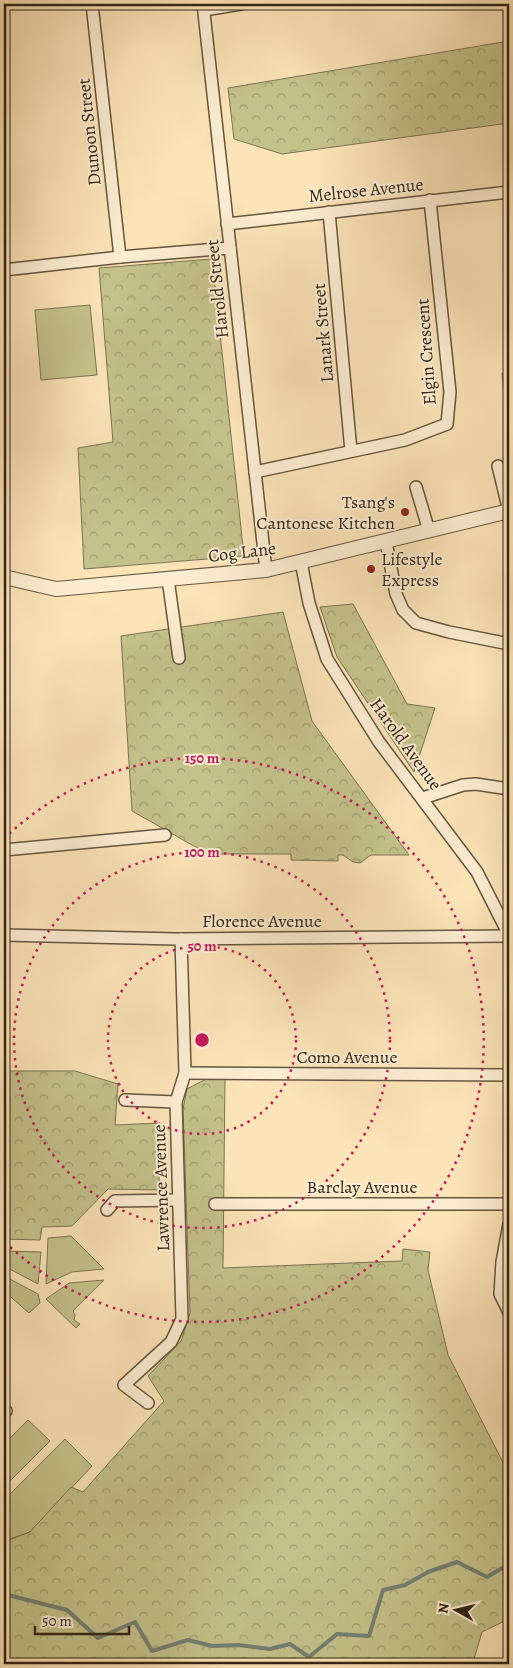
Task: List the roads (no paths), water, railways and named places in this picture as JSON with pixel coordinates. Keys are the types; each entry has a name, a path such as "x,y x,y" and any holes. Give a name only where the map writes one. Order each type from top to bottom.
{"street":[{"name":"Dunoon Street","path":"92,4 120,257"},
{"path":"203,7 241,4"},
{"name":"Harold Street","path":"203,7 266,570"},
{"name":"Melrose Avenue","path":"227,224 509,192"},
{"name":"Elgin Crescent","path":"255,472 405,440 447,424 450,392 430,200"},
{"name":"Lanark Street","path":"329,212 351,452"},
{"path":"4,270 120,257 230,248"},
{"path":"498,466 509,511"},
{"path":"416,487 429,531"},
{"name":"Cog Lane","path":"4,577 56,589 266,570 509,511"},
{"path":"386,542 396,594 403,610 416,623 449,632 509,644"},
{"name":"Harold Avenue","path":"301,562 309,603 327,659 378,742 423,798 477,872 509,936"},
{"path":"168,579 179,658"},
{"path":"423,798 470,784 509,789"},
{"path":"4,850 165,835"},
{"name":"Florence Avenue","path":"4,935 181,939 509,936"},
{"name":"Lawrence Avenue","path":"148,1404 124,1385 171,1342 182,1318 176,1102 185,1073 181,939"},
{"name":"Como Avenue","path":"185,1073 509,1075"},
{"path":"126,1100 176,1102"},
{"path":"107,1210 115,1201 178,1200"},
{"name":"Barclay Avenue","path":"215,1204 509,1204"},
{"path":"509,1224 502,1262 500,1294 509,1312"}],"waterway":[{"path":"4,1594 67,1610 98,1638 135,1622 152,1651 188,1640 212,1646 239,1645 270,1649 290,1644 309,1657 337,1634 369,1636 383,1590 405,1585 428,1572 457,1562 487,1577 509,1564"}],"place":[{"name":"Tsang's Cantonese Kitchen","path":"405,512"},
{"name":"Lifestyle Express","path":"371,569"}]}
